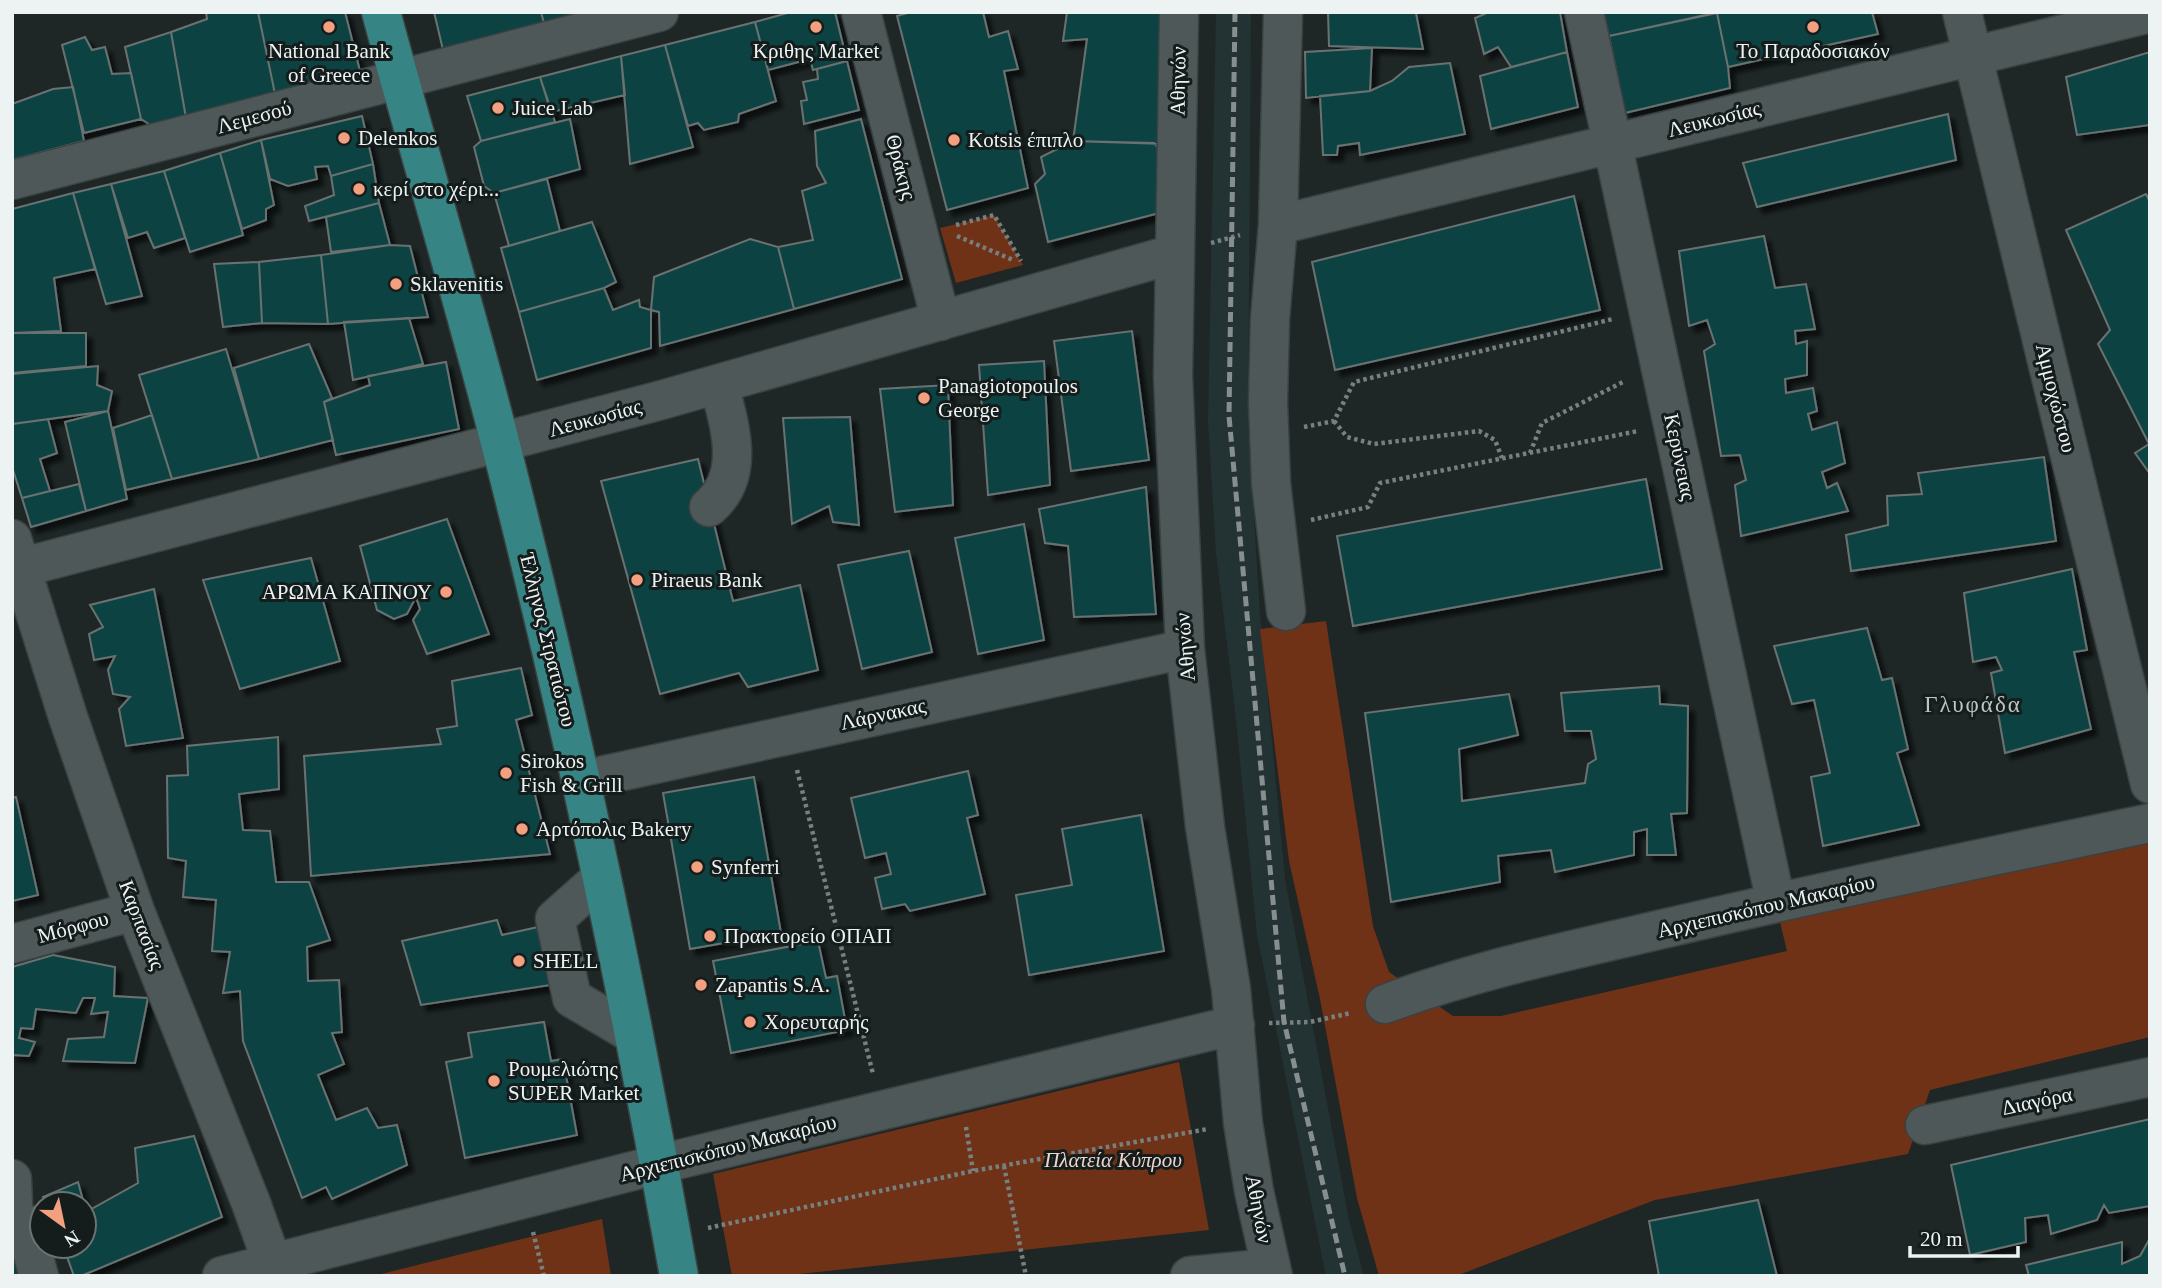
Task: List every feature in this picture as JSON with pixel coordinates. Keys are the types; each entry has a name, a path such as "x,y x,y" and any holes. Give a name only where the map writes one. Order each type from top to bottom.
{"main road":[{"name":"Έλληνος Στρατιώτου","path":"381,12 500,443 582,780 660,1164 679,1276"}],"street":[{"name":"Λεμεσού","path":"12,180 659,12"},
{"name":"Θράκης","path":"860,12 942,321"},
{"name":"Αθηνών","path":"1179,12 1173,376 1185,649 1200,792 1228,966 1243,1123 1254,1191 1272,1272"},
{"path":"1283,12 1278,225 1270,319 1269,434 1275,528 1286,611"},
{"name":"Κερύνειας","path":"1584,12 1776,902"},
{"name":"Αμμοχώστου","path":"1962,12 2150,784"},
{"name":"Λευκωσίας","path":"1278,225 2150,13"},
{"name":"Λευκωσίας","path":"15,559 500,443 719,384 1174,254"},
{"path":"709,507 720,499 730,476 733,436 719,384"},
{"name":"Καρπασίας","path":"15,559 135,911 275,1269"},
{"name":"Λάρνακας","path":"582,780 1185,649"},
{"name":"Αρχιεπισκόπου Μακαρίου","path":"1385,1004 1430,987 1501,968 1776,902 2150,823"},
{"path":"601,878 555,919 572,998 633,1034"},
{"name":"Μόρφου","path":"12,944 135,911"},
{"name":"Αρχιεπισκόπου Μακαρίου","path":"222,1276 275,1269 660,1164 1235,1025"},
{"name":"Διαγόρα","path":"1925,1125 2150,1077"},
{"path":"12,1179 17,1225 39,1276"},
{"path":"1191,1276 1272,1272"}],"path":[{"path":"952,234 1023,265 995,215 954,225"},
{"path":"1174,254 1278,225"},
{"path":"1334,421 1353,382 1649,310"},
{"path":"1531,453 1542,423 1660,364"},
{"path":"1269,434 1334,421"},
{"path":"1334,421 1347,437 1374,443 1479,431 1495,440 1502,458"},
{"path":"1275,528 1368,507 1380,483 1673,423"},
{"path":"788,735 883,1111"},
{"path":"1235,1025 1310,1022 1385,1004"},
{"path":"672,1236 1004,1166 1243,1123"},
{"path":"1004,1166 1026,1276"}],"shaded area":[{"path":"1216,12 1251,12 1248,423 1260,615 1285,879 1349,1220 1364,1276 1326,1276 1257,935 1235,710 1216,553 1208,421"}],"green space":[{"path":"994,215 1023,265 956,283 940,228"},
{"path":"1326,621 1373,926 1389,972 1453,1016 1501,1016 1787,951 1777,910 2150,827 2150,1037 1930,1090 1908,1154 1655,1200 1456,1276 1379,1276 1357,1198 1320,999 1289,861 1260,629"},
{"name":"Πλατεία Κύπρου","path":"1179,1062 1209,1230 781,1276 732,1276 713,1174"},
{"path":"602,1219 611,1276 373,1276"}],"building":[{"path":"206,12 258,12 275,94 186,118 171,32 207,19"},
{"path":"258,12 345,12 360,71 275,94"},
{"path":"434,12 541,12 544,23 443,50"},
{"path":"541,12 582,12 544,23"},
{"path":"791,12 835,12 847,61 813,70 810,59 768,70 755,22"},
{"path":"911,12 983,12 989,37 1008,31 1018,69 1004,71 1028,188 947,210 897,16"},
{"path":"1067,12 1168,12 1165,144 1073,141 1087,39 1063,41"},
{"path":"1328,12 1416,13 1423,49 1329,46"},
{"path":"1489,12 1560,12 1567,52 1511,67 1498,47 1484,54 1475,18"},
{"path":"1603,12 1719,12 1609,36"},
{"path":"1872,12 1878,34 1728,67 1717,13"},
{"path":"1717,13 1730,88 1625,113 1609,36"},
{"path":"755,22 776,101 739,114 738,122 704,130 698,123 688,126 665,45"},
{"path":"171,32 186,118 152,126 141,119 125,47"},
{"path":"85,37 92,50 105,47 112,74 131,73 141,119 84,133 62,45"},
{"path":"665,45 693,147 630,164 621,56"},
{"path":"1372,48 1370,91 1306,98 1305,52"},
{"path":"1567,52 1578,107 1491,129 1480,76"},
{"path":"2150,52 2150,125 2077,135 2066,77"},
{"path":"621,56 625,95 551,112 540,77"},
{"path":"847,61 859,110 804,124 801,101 807,100 803,82 818,79 817,69"},
{"path":"1450,63 1465,134 1360,155 1359,143 1338,146 1337,155 1323,155 1320,96 1370,91 1392,81 1409,67"},
{"path":"540,77 555,122 481,141 467,96"},
{"path":"73,87 84,141 12,160 12,104 53,89"},
{"path":"1948,114 1956,160 1757,207 1743,163"},
{"path":"362,116 373,164 331,176 328,166 315,167 317,179 288,186 270,179 261,140"},
{"path":"570,119 580,169 494,193 484,186 474,147 481,141"},
{"path":"861,119 902,279 794,309 778,247 813,240 802,191 826,183 817,166 815,131"},
{"path":"261,140 274,205 266,209 266,220 242,229 220,153"},
{"path":"1073,141 1154,143 1167,158 1167,211 1048,242 1035,184 1045,174 1041,157"},
{"path":"220,153 243,235 190,252 164,171"},
{"path":"373,164 379,203 309,221 305,206 334,195 331,176"},
{"path":"164,171 185,238 154,248 147,232 128,238 111,184"},
{"path":"547,179 560,231 509,246 494,193"},
{"path":"111,184 142,296 106,304 73,193"},
{"path":"73,193 95,269 54,278 61,331 12,333 12,209"},
{"path":"2146,194 2150,202 2150,474 2135,453 2149,444 2098,344 2110,330 2066,230"},
{"path":"1574,196 1600,310 1335,370 1312,262"},
{"path":"379,203 390,245 331,252 326,217"},
{"path":"592,222 616,282 604,288 519,312 501,248"},
{"path":"1764,236 1775,288 1806,284 1815,329 1795,331 1796,344 1807,341 1807,375 1785,379 1786,393 1813,388 1817,411 1808,414 1812,430 1837,422 1845,463 1822,472 1827,488 1837,483 1848,511 1741,536 1735,485 1746,480 1740,455 1721,456 1704,351 1715,344 1707,320 1689,326 1679,251"},
{"path":"750,239 778,247 794,309 660,346 659,312 651,310 654,277"},
{"path":"390,245 410,246 428,317 328,324 321,255"},
{"path":"321,255 328,324 262,323 259,262"},
{"path":"259,262 262,323 223,327 214,264"},
{"path":"604,288 613,310 639,300 640,307 651,310 651,348 537,380 519,312"},
{"path":"409,318 423,364 353,380 344,322"},
{"path":"1132,331 1149,460 1071,471 1054,341"},
{"path":"12,333 86,333 86,366 12,373"},
{"path":"309,344 332,398 324,402 333,440 259,459 234,368"},
{"path":"226,349 259,459 172,479 139,375"},
{"path":"1044,361 1050,485 988,495 979,365"},
{"path":"446,362 459,429 336,455 324,402 370,385 368,376"},
{"path":"98,366 97,385 112,391 108,411 12,424 12,374"},
{"path":"948,385 953,505 895,512 880,389"},
{"path":"108,411 127,499 86,511 65,422"},
{"path":"152,415 172,479 126,490 113,428"},
{"path":"850,417 859,525 833,522 829,506 792,524 783,418"},
{"path":"48,419 57,453 40,459 50,491 22,498 12,467 12,424"},
{"path":"2044,457 2056,541 1851,571 1846,535 1888,525 1887,496 1922,494 1918,473"},
{"path":"698,459 733,601 800,585 818,670 748,687 739,673 660,694 601,481"},
{"path":"1646,479 1662,569 1353,626 1337,536"},
{"path":"79,484 86,511 31,527 22,498"},
{"path":"1146,487 1156,614 1074,617 1068,546 1045,543 1039,509"},
{"path":"447,519 489,634 427,654 413,620 420,609 416,597 407,614 394,619 377,610 360,546"},
{"path":"1024,524 1044,640 978,654 955,538"},
{"path":"909,551 932,652 862,669 838,565"},
{"path":"311,558 340,661 240,689 203,580"},
{"path":"2072,569 2087,650 2074,652 2091,729 2005,753 1991,673 2002,670 1996,657 1973,662 1964,593"},
{"path":"154,589 183,738 126,746 119,709 130,697 113,694 108,670 115,656 94,660 89,634 103,627 90,605"},
{"path":"1867,628 1882,680 1892,678 1908,749 1897,753 1919,825 1823,846 1811,777 1830,773 1814,700 1792,704 1774,646"},
{"path":"521,668 532,715 516,720 550,854 311,876 304,756 441,744 437,729 457,726 452,681"},
{"path":"1659,686 1660,704 1688,706 1687,813 1671,814 1676,855 1647,855 1647,829 1634,832 1634,855 1555,872 1551,850 1498,856 1500,882 1391,902 1365,713 1509,694 1518,735 1459,749 1462,801 1585,783 1588,764 1596,759 1591,731 1565,731 1561,693"},
{"path":"278,737 279,789 239,794 243,830 270,831 276,882 309,882 330,940 307,947 308,981 339,980 342,1032 332,1033 344,1064 318,1075 336,1120 367,1108 378,1128 397,1125 407,1165 332,1199 326,1187 302,1198 243,1041 240,991 223,993 230,952 212,951 216,900 183,897 186,861 168,858 167,776 188,775 187,746"},
{"path":"968,771 978,815 967,818 985,894 910,911 905,904 882,909 875,878 891,874 886,853 865,858 851,798"},
{"path":"754,777 781,933 690,949 663,793"},
{"path":"16,797 38,895 12,901 12,798"},
{"path":"1141,815 1164,951 1029,975 1016,895 1072,885 1062,829"},
{"path":"497,920 502,935 547,925 557,984 421,1005 402,941"},
{"path":"818,941 826,978 837,976 847,1030 731,1053 713,961"},
{"path":"53,955 115,967 114,996 148,998 135,1063 63,1061 68,1039 104,1037 108,1012 91,1014 95,998 83,998 76,1013 36,1009 33,1029 21,1028 19,1038 35,1042 29,1056 12,1055 12,967"},
{"path":"544,1022 551,1061 563,1059 577,1135 465,1158 446,1062 472,1057 468,1033"},
{"path":"2150,1119 2150,1206 2109,1213 2104,1205 2097,1220 2051,1234 2048,1215 2025,1218 2026,1242 1970,1255 1951,1165"},
{"path":"194,1136 222,1217 81,1276 74,1276 68,1260 98,1260 98,1205 138,1183 135,1148"},
{"path":"78,1182 80,1190 59,1190"},
{"path":"1758,1200 1777,1276 1659,1276 1649,1221"},
{"path":"2150,1238 2150,1276 2029,1276 2026,1265 2122,1242 2122,1264 2140,1256"},
{"path":"12,1252 20,1276 12,1276"}],"railway":[{"path":"1235,12 1229,416 1284,1022 1345,1276"}],"place":[{"name":"National Bank of Greece","path":"329,27"},
{"name":"Κριθης Market","path":"816,27"},
{"name":"Το Παραδοσιακόν","path":"1813,27"},
{"name":"Juice Lab","path":"498,108"},
{"name":"Delenkos","path":"344,138"},
{"name":"Kotsis έπιπλο","path":"954,140"},
{"name":"κερί στο χέρι...","path":"359,189"},
{"name":"Sklavenitis","path":"396,284"},
{"name":"Panagiotopoulos George","path":"924,398"},
{"name":"Piraeus Bank","path":"637,580"},
{"name":"ΑΡΩΜΑ ΚΑΠΝΟΥ","path":"446,592"},
{"name":"Sirokos Fish & Grill","path":"506,773"},
{"name":"Αρτόπολις Bakery","path":"522,829"},
{"name":"Synferri","path":"697,867"},
{"name":"Πρακτορείο ΟΠΑΠ","path":"710,936"},
{"name":"SHELL","path":"519,961"},
{"name":"Zapantis S.A.","path":"701,985"},
{"name":"Xoρευταρής","path":"750,1022"},
{"name":"Ρουμελιώτης SUPER Market","path":"494,1081"}],"district":[{"name":"Γλυφάδα","path":"1973,704"}]}
